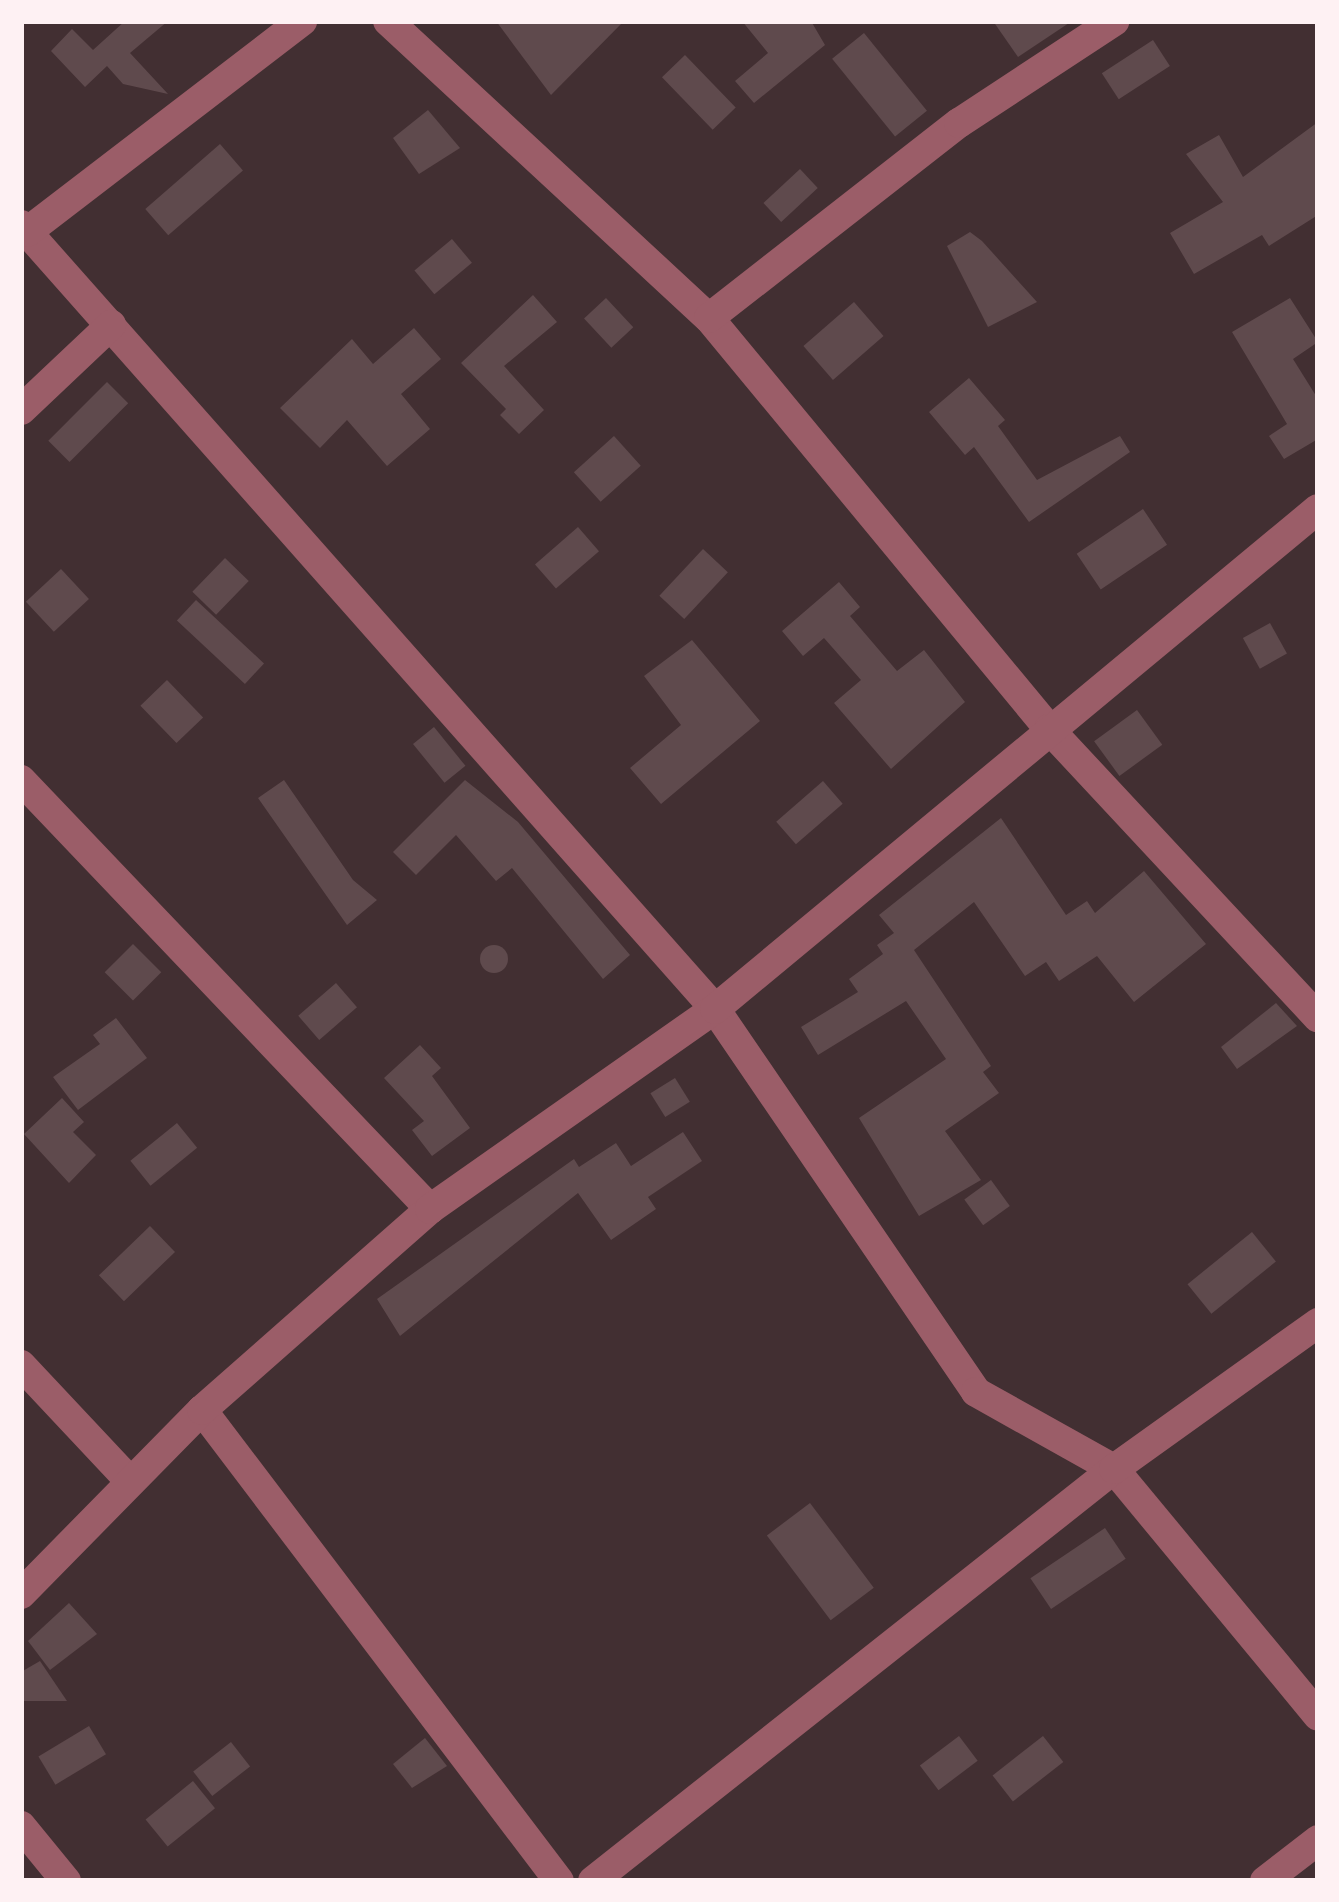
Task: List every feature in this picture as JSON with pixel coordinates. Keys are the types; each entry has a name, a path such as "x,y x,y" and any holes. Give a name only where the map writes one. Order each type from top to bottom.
{"street":[{"path":"302,21 24,229 715,1009 976,1393 1114,1468 1318,1716"},
{"path":"388,21 709,318 1049,729 1318,1018"},
{"path":"709,318 959,124 1114,21"},
{"path":"21,410 111,325"},
{"path":"21,1594 202,1410 430,1209 715,1009 1318,508"},
{"path":"21,780 430,1209"},
{"path":"593,1881 1114,1468 1318,1323"},
{"path":"21,1365 130,1481"},
{"path":"202,1410 559,1881"},
{"path":"21,1826 66,1881"},
{"path":"1265,1881 1318,1840"}],"building":[{"path":"125,21 168,21 130,53 168,94 123,84 107,66 85,87 51,51 72,29 93,50"},
{"path":"496,21 624,21 551,95"},
{"path":"742,21 811,21 825,45 754,103 735,81 768,53"},
{"path":"993,21 1072,21 1018,57"},
{"path":"864,33 927,111 895,137 832,59"},
{"path":"1153,40 1170,66 1119,99 1102,73"},
{"path":"685,55 736,108 713,130 662,77"},
{"path":"428,110 460,148 419,174 393,138"},
{"path":"1318,122 1318,215 1269,246 1262,235 1194,274 1170,233 1223,202 1186,154 1219,135 1243,177"},
{"path":"220,144 243,170 168,235 145,209"},
{"path":"800,169 818,188 781,222 763,203"},
{"path":"970,232 1037,302 988,327 947,246"},
{"path":"452,239 472,263 434,294 414,270"},
{"path":"533,295 557,322 504,366 544,410 519,434 500,415 506,409 461,363"},
{"path":"606,298 633,327 611,348 584,318"},
{"path":"1290,298 1318,342 1293,359 1318,399 1318,439 1284,459 1269,436 1287,424 1232,332"},
{"path":"854,302 884,336 833,380 803,346"},
{"path":"414,328 441,359 401,394 430,429 387,466 347,420 320,448 280,408 352,339 373,364"},
{"path":"969,378 1005,420 998,426 1037,480 1120,436 1130,452 1029,522 974,447 965,455 929,412"},
{"path":"107,382 128,403 70,462 48,441"},
{"path":"614,436 641,466 601,502 574,472"},
{"path":"1143,509 1167,545 1101,589 1077,554"},
{"path":"578,527 599,551 556,589 535,564"},
{"path":"703,549 728,572 684,619 659,596"},
{"path":"225,558 249,581 216,615 192,592"},
{"path":"61,569 89,599 54,632 26,602"},
{"path":"839,582 860,607 850,616 897,671 924,650 965,702 891,769 834,703 861,680 824,638 803,656 782,631"},
{"path":"196,600 264,663 245,684 177,620"},
{"path":"1270,623 1287,654 1260,669 1243,638"},
{"path":"692,640 760,721 661,804 630,768 681,725 644,676"},
{"path":"167,680 203,717 177,743 140,706"},
{"path":"1137,710 1162,745 1119,776 1094,741"},
{"path":"434,727 465,766 444,783 413,744"},
{"path":"284,780 353,880 377,900 347,925 258,798"},
{"path":"465,780 518,822 630,955 603,979 512,868 496,881 456,835 416,875 393,852"},
{"path":"823,781 843,804 796,844 776,822"},
{"path":"1001,818 1066,915 1087,901 1095,913 1144,871 1206,944 1134,1002 1097,956 1059,981 1046,962 1025,976 974,902 914,950 991,1066 983,1072 999,1093 945,1131 981,1180 919,1216 859,1118 946,1059 906,1001 818,1055 801,1027 858,992 849,979 883,954 877,945 894,933 879,915"},
{"path":"133,944 161,972 133,1001 105,972"},
{"path":"494,945 504,949 508,959 504,969 494,973 484,969 480,959 484,949"},
{"path":"336,983 357,1007 319,1040 298,1016"},
{"path":"1276,1003 1297,1026 1237,1069 1221,1047"},
{"path":"116,1018 147,1058 78,1110 53,1077 100,1044 93,1035"},
{"path":"420,1045 441,1068 432,1076 470,1128 432,1156 412,1130 424,1121 384,1078"},
{"path":"675,1078 690,1102 665,1117 650,1093"},
{"path":"62,1098 84,1122 73,1132 96,1155 69,1183 24,1134"},
{"path":"177,1123 197,1148 151,1186 130,1161"},
{"path":"683,1132 702,1161 648,1197 656,1209 611,1240 578,1193 400,1336 377,1299 574,1159 579,1167 616,1143 631,1166"},
{"path":"991,1180 1010,1206 983,1225 964,1199"},
{"path":"150,1226 175,1252 124,1301 99,1275"},
{"path":"1252,1232 1276,1262 1211,1314 1187,1284"},
{"path":"810,1503 874,1588 831,1620 767,1535"},
{"path":"1105,1528 1126,1559 1051,1609 1030,1578"},
{"path":"69,1603 97,1634 50,1670 28,1641"},
{"path":"40,1661 67,1701 21,1701 21,1672"},
{"path":"89,1726 106,1754 55,1785 38,1756"},
{"path":"959,1736 978,1761 939,1790 920,1765"},
{"path":"1043,1736 1063,1762 1013,1801 993,1775"},
{"path":"425,1738 447,1766 412,1788 393,1764"},
{"path":"231,1742 250,1766 212,1796 193,1772"},
{"path":"193,1781 215,1808 168,1847 146,1819"}]}
